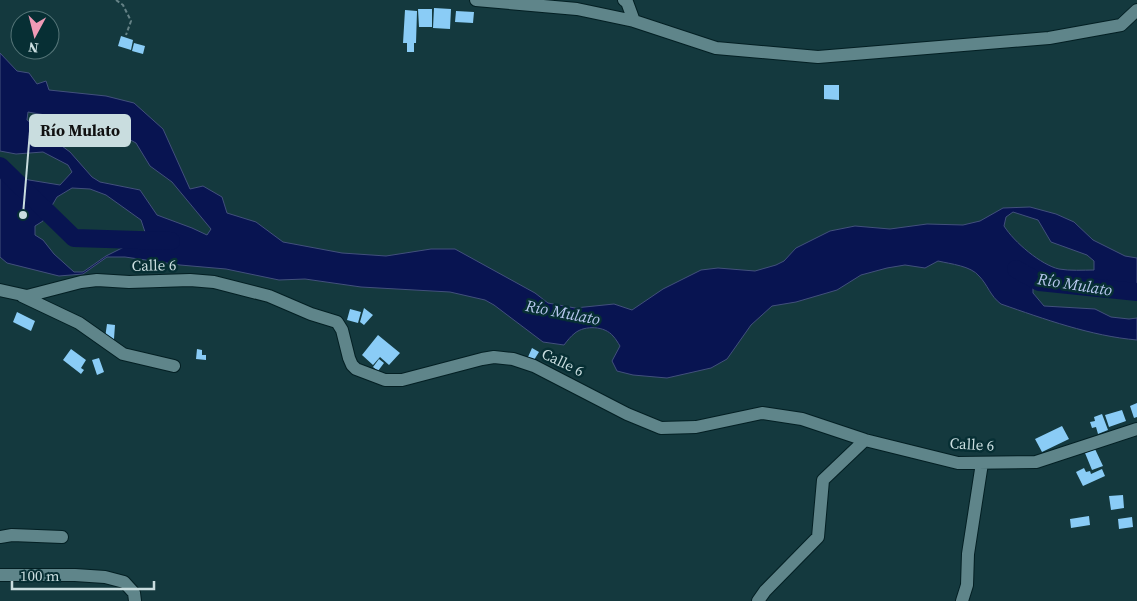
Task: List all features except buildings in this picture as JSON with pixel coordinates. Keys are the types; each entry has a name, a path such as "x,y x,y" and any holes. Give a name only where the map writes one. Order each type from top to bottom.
{"street":[{"path":"476,0 577,9 634,21 716,48 818,57 1049,38 1121,26 1137,10"},
{"path":"624,0 628,2 634,21"},
{"name":"Calle 6","path":"0,290 27,296 81,282 97,280 129,282 190,280 214,282 269,296 311,314 337,322 342,330 352,365 356,369 385,380 402,380 494,357 513,359 534,366 627,414 660,428 696,427 762,413 802,419 865,440 958,463 1036,462 1137,429"},
{"path":"18,294 47,306 79,323 123,354 174,366"},
{"path":"758,601 765,591 818,537 823,480 865,440"},
{"path":"962,601 967,585 968,554 982,463"},
{"path":"0,537 12,535 62,537"},
{"path":"0,575 75,575 105,578 124,582 134,593 136,601"}],"path":[{"path":"116,0 123,5 131,21 126,36"}],"water":[{"name":"Río Mulato","path":"0,53 17,71 29,73 37,84 46,81 49,90 106,96 134,103 163,129 190,189 203,186 222,197 227,213 256,222 283,242 342,253 386,256 431,249 455,249 535,293 548,303 575,308 614,304 632,310 663,289 701,270 718,268 755,271 776,265 784,261 796,248 830,231 855,226 890,229 927,224 963,225 980,221 1003,208 1030,207 1056,214 1074,222 1093,240 1125,256 1137,258 1137,285 1116,283 1090,284 1040,279 1033,285 1033,293 1044,306 1095,309 1111,317 1137,318 1137,340 1085,331 1001,304 994,298 982,279 971,270 938,261 925,268 905,265 861,275 837,290 796,302 772,306 751,325 727,359 711,368 667,378 633,375 617,371 612,361 620,346 613,336 605,330 589,328 579,330 564,345 543,342 485,300 450,292 361,287 305,279 279,280 226,269 125,257 107,257 83,274 59,276 7,263 0,257 0,178 23,179 60,185 72,172 68,165 43,152 16,154 0,151","holes":["28,112 103,125 136,143 150,166 172,182 211,229 207,235 157,215 140,190 100,182 92,177 70,152 27,120","72,188 90,189 106,195 141,220 148,241 130,244 106,256 83,272 74,272 54,254 43,240 35,235 35,226 43,221 57,197","1013,212 1038,220 1051,242 1087,255 1094,261 1094,270 1063,270 1044,263 1021,246 1008,232 1004,226 1006,217"]}],"waterway":[{"name":"Río Mulato","path":"0,166 74,238 171,241"},
{"name":"Río Mulato","path":"1016,269 1039,282 1137,292"}],"place":[{"name":"Río Mulato","path":"23,215"}]}
